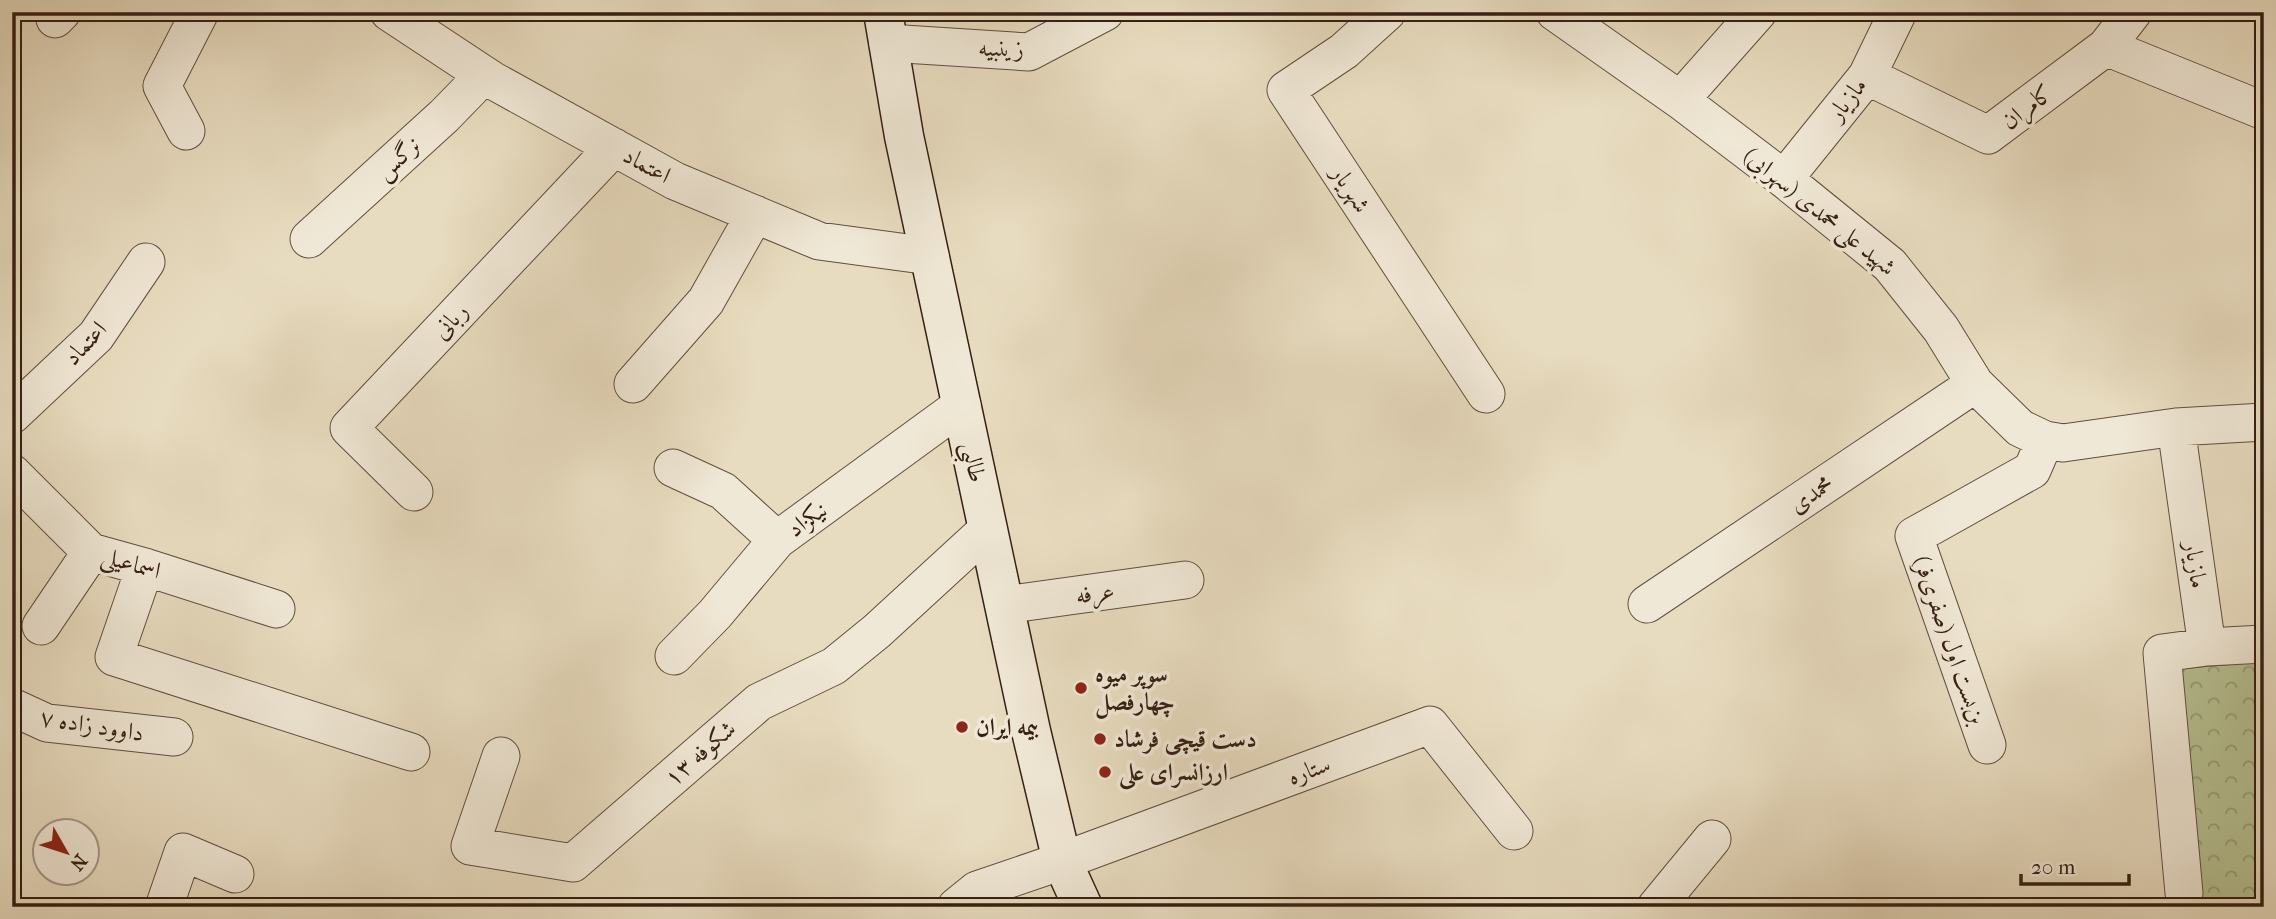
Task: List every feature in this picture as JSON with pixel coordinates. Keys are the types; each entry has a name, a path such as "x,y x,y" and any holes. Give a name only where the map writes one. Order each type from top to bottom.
{"main road":[{"name":"طالبی","path":"885,27 904,136 1004,605 1062,861 1083,907"}],"street":[{"path":"186,131 162,86 200,12"},
{"name":"اعتماد","path":"389,12 484,75 675,181 819,241 930,256"},
{"name":"زینبیه","path":"885,27 1029,52 1105,12"},
{"name":"شهریار","path":"1387,12 1344,51 1286,90 1486,394"},
{"name":"شهید علی محمدی (سهرابی)","path":"1555,12 1680,100 1784,178 1891,265 1941,329 1975,384 2020,429 2045,440 2063,443 2176,426 2264,422"},
{"path":"1680,100 1758,12"},
{"name":"مازیار","path":"1784,178 1867,76 1898,12"},
{"name":"کامران","path":"1867,76 1988,135 2106,47 2133,12"},
{"path":"2106,47 2264,111"},
{"name":"نرگس","path":"309,239 444,116 484,75"},
{"name":"ربانی","path":"414,492 349,428 614,147"},
{"path":"633,384 706,301 755,214"},
{"name":"اعتماد","path":"12,415 96,336 146,262"},
{"name":"محمدی","path":"1647,604 1975,384"},
{"name":"نیکزاد","path":"674,656 715,614 778,540 962,405"},
{"name":"مازیار","path":"2176,426 2207,648"},
{"name":"بن‌بست اول (صفری‌فر)","path":"1987,745 1914,536 2032,470 2045,440"},
{"path":"673,468 723,491 778,540"},
{"name":"اسماعیلی","path":"12,473 91,552 276,609"},
{"name":"شکوفه ۱۳","path":"501,756 470,846 573,863 759,702 834,666 877,631 988,529"},
{"path":"41,626 91,552"},
{"path":"145,567 114,657 411,752"},
{"name":"عرفه","path":"1004,605 1185,580"},
{"path":"2184,893 2162,653 2264,644"},
{"name":"داوود زاده ۷","path":"12,707 47,723 174,737"},
{"name":"ستاره","path":"1062,861 1430,725 1514,831"},
{"path":"1656,907 1712,839"},
{"path":"164,907 183,852 235,874"},
{"path":"956,907 976,890 1062,861"}],"green space":[{"path":"2264,661 2264,907 2182,907 2172,669"}],"place":[{"name":"سوپر میوه چهارفصل","path":"1081,688"},
{"name":"بیمه ایران","path":"962,727"},
{"name":"دست قیچی فرشاد","path":"1100,739"},
{"name":"ارزانسرای علی","path":"1105,772"}]}
